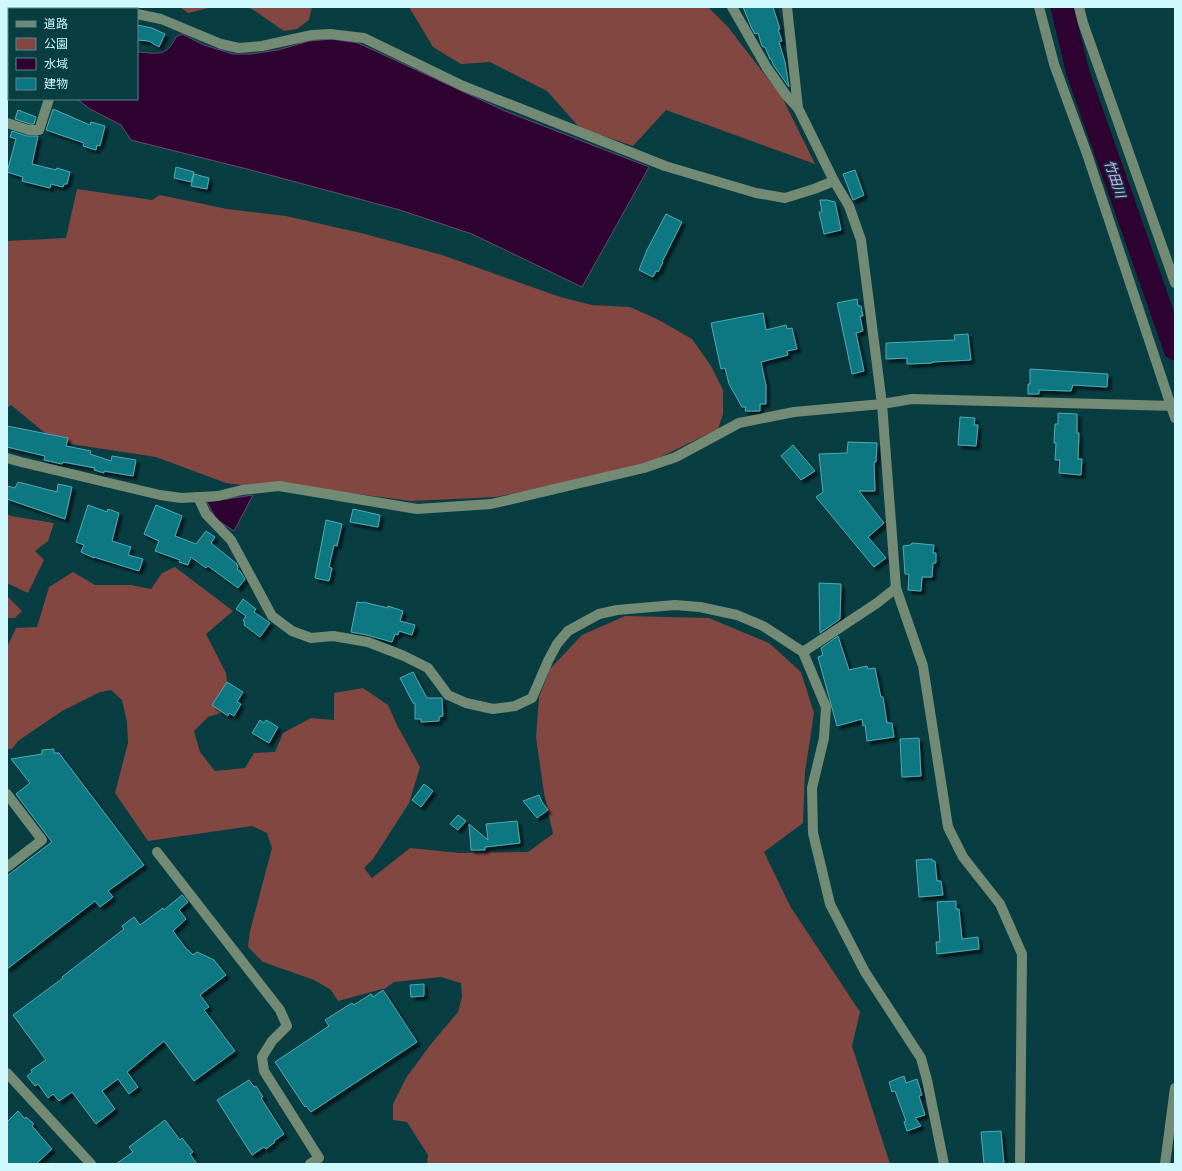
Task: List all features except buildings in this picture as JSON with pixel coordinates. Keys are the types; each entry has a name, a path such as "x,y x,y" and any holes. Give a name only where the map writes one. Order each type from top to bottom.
{"street":[{"path":"732,7 767,68 786,95 798,108 834,181 849,206 861,240 882,404 896,588 923,666 948,827 963,857 1000,904 1022,954 1020,1164"},
{"path":"787,7 798,108"},
{"path":"1039,7 1054,64 1087,154 1173,407 1175,418"},
{"path":"1079,7 1083,23 1175,284"},
{"path":"138,14 161,19 221,44 239,48 262,46 312,35 330,34 364,38 463,86 665,166 756,193 785,198 834,181"},
{"path":"7,123 29,130 39,130 49,100"},
{"path":"7,458 160,495 181,498 218,496 242,490 279,486 417,509 491,504 644,468 676,457 739,424 794,412 882,404 912,399 1173,407"},
{"path":"198,497 206,514 231,540 272,616 282,624 292,631 311,638 333,636 368,642 404,656 428,668 448,695 466,704 493,708 516,706 532,698 557,644 568,631 599,614 618,610 675,605 700,607 737,616 763,626 804,652 826,707 824,738 812,788 813,833 830,904 865,972 921,1058 944,1164"},
{"path":"804,652 877,603 896,588"},
{"path":"7,794 42,840 7,867"},
{"path":"158,852 280,1010 287,1026 272,1041 262,1057 264,1071 319,1158 310,1164"},
{"path":"7,1073 91,1164"},
{"path":"1165,1164 1175,1088"}],"green space":[{"path":"180,7 213,7 188,13"},
{"path":"248,7 312,7 309,20 297,29 284,31"},
{"path":"409,7 708,7 728,27 782,97 815,164 666,110 633,146 580,128 547,91 490,62 461,64 433,47"},
{"path":"77,189 152,200 160,195 227,209 286,216 361,233 442,255 560,297 592,305 630,307 657,319 692,339 711,366 723,390 723,414 718,429 642,466 496,497 411,501 281,484 242,485 226,483 156,457 71,444 45,433 11,405 7,408 7,241 66,238"},
{"path":"7,514 11,516 54,523 48,541 35,551 44,560 28,593 7,584"},
{"path":"175,567 233,611 206,634 226,673 229,696 227,711 208,717 194,731 200,752 215,771 245,768 254,753 275,752 283,733 311,718 334,720 334,693 363,688 388,705 420,767 409,803 373,859 364,868 372,878 410,848 460,853 528,852 553,834 544,793 536,737 539,697 550,669 582,635 625,616 709,618 769,643 801,672 814,713 805,772 803,823 764,852 790,906 860,1012 852,1046 890,1164 427,1164 428,1155 407,1122 393,1120 393,1104 406,1078 431,1044 458,1012 462,997 461,983 441,977 394,982 386,988 338,1001 331,990 314,980 263,962 248,947 250,931 272,848 267,833 252,826 148,841 115,793 128,743 127,722 122,700 111,690 100,692 62,711 18,741 12,749 7,749 7,647 16,628 37,627 49,587 73,572 95,585 131,585 151,589 162,573"},
{"path":"7,596 22,611 15,618 7,618"}],"water":[{"path":"182,34 204,45 233,54 250,54 278,50 309,41 332,39 358,43 505,111 649,167 582,287 472,234 400,210 131,140 121,125 90,109 78,100 138,100 138,52 160,53 165,51 172,44 176,37"},
{"path":"253,495 234,531 216,519 207,502"}],"waterway":[{"name":"竹田川","path":"1062,7 1078,73 1175,349"}]}
